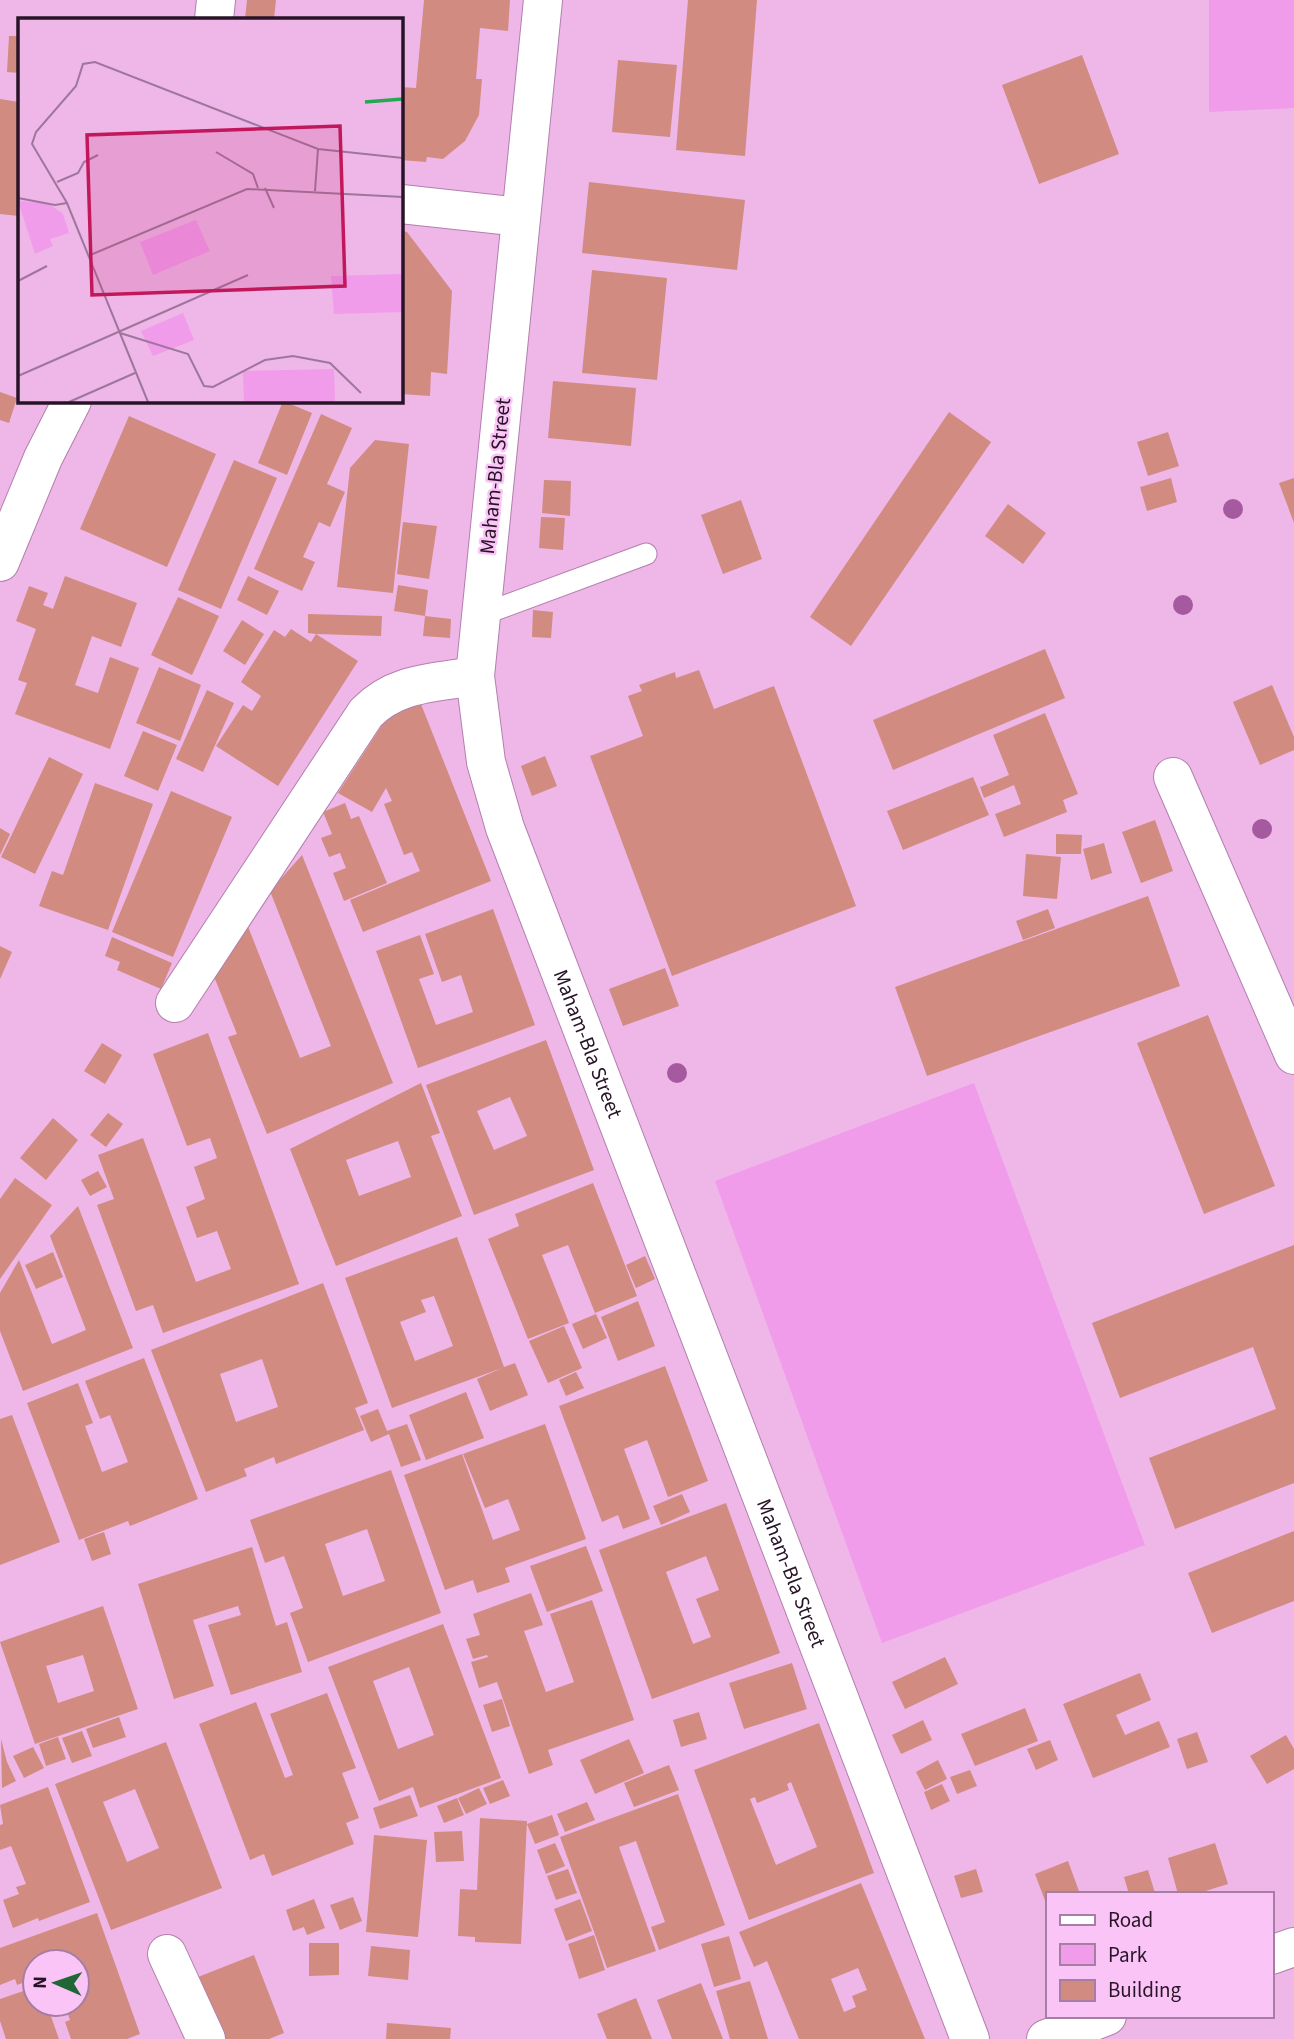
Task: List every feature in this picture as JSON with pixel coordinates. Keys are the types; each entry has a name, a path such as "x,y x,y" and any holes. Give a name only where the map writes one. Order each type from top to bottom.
{"street":[{"path":"214,18 216,0"},
{"name":"Maham-Bla Street","path":"543,0 475,676 485,762 505,828 970,2039"},
{"path":"402,204 521,217"},
{"path":"0,562 43,458 71,402"},
{"path":"174,1003 366,713 379,699 398,689 475,676"},
{"path":"1173,777 1294,1055"},
{"path":"1273,1954 1294,1947"},
{"path":"167,1954 206,2039"},
{"path":"1046,2039 1102,2018"}],"lane":[{"path":"481,615 646,554"}],"green space":[{"path":"1209,0 1294,0 1294,108 1209,112"},
{"path":"974,1083 1145,1545 882,1643 715,1181"}],"building":[{"path":"247,0 276,0 274,18 245,18"},
{"path":"424,0 510,0 508,31 480,28 476,79 482,79 479,115 465,141 443,159 427,157 426,162 402,160 402,87 416,88"},
{"path":"688,0 757,0 745,156 676,150"},
{"path":"9,36 18,36 18,73 7,72"},
{"path":"1082,55 1119,154 1039,184 1002,85"},
{"path":"618,60 677,65 670,137 612,132"},
{"path":"0,99 18,102 18,216 0,214"},
{"path":"589,182 745,200 737,270 582,253"},
{"path":"402,231 407,232 452,291 447,374 431,372 430,396 402,394"},
{"path":"592,270 667,278 657,380 582,373"},
{"path":"553,381 636,388 631,446 548,438"},
{"path":"0,392 17,398 9,423 0,420"},
{"path":"283,402 312,413 287,475 258,463"},
{"path":"949,412 991,442 851,646 810,617"},
{"path":"321,414 352,428 327,484 345,492 330,527 319,522 303,557 315,562 302,591 254,569"},
{"path":"129,416 216,454 167,567 80,529"},
{"path":"1168,432 1179,466 1148,476 1137,442"},
{"path":"375,440 409,444 393,593 337,587 350,468"},
{"path":"234,460 277,478 221,609 178,590"},
{"path":"1171,478 1177,502 1147,511 1140,487"},
{"path":"1294,478 1294,523 1279,483"},
{"path":"544,480 571,481 570,516 542,513"},
{"path":"741,500 762,559 723,574 701,515"},
{"path":"1008,504 1046,533 1023,564 985,536"},
{"path":"541,517 565,518 563,550 539,548"},
{"path":"403,522 437,526 429,579 397,574"},
{"path":"65,576 137,603 121,647 92,636 75,685 98,693 110,657 139,668 110,749 15,714 27,683 18,680 36,629 16,621 29,586 48,593 43,605 53,609"},
{"path":"248,576 279,591 267,615 237,600"},
{"path":"398,585 428,590 425,616 394,611"},
{"path":"178,597 219,616 192,675 151,655"},
{"path":"533,610 553,612 551,638 532,637"},
{"path":"308,614 382,616 381,636 308,633"},
{"path":"425,616 451,619 450,638 423,636"},
{"path":"242,620 264,634 245,665 223,651"},
{"path":"291,629 311,642 316,634 358,661 278,786 216,746 243,705 252,711 261,696 241,682 274,630 285,637"},
{"path":"1045,649 1065,698 893,770 873,720"},
{"path":"159,667 201,685 180,741 136,723"},
{"path":"699,670 714,709 774,686 856,906 672,976 590,756 643,736 628,696 642,691 639,685 675,672 676,678"},
{"path":"1272,685 1294,737 1294,750 1260,765 1233,702"},
{"path":"207,690 234,703 203,772 176,759"},
{"path":"417,694 491,881 363,932 350,900 420,871 412,852 404,855 384,804 392,801 386,788 372,812 338,793 397,702"},
{"path":"1045,713 1078,794 1063,800 1067,812 1004,837 995,814 1021,804 1014,785 984,798 980,787 1009,775 993,735"},
{"path":"143,731 177,745 158,791 124,776"},
{"path":"545,756 557,786 532,796 521,766"},
{"path":"49,757 83,774 35,874 1,857"},
{"path":"973,777 989,815 903,850 887,811"},
{"path":"95,783 153,804 108,930 39,906 52,871 63,875"},
{"path":"171,791 232,817 173,957 112,932"},
{"path":"345,803 351,819 359,816 387,883 344,901 333,873 346,868 340,853 329,857 321,838 332,834 323,812"},
{"path":"1155,820 1173,871 1141,883 1122,832"},
{"path":"0,828 10,834 0,855"},
{"path":"1056,834 1082,835 1081,854 1056,854"},
{"path":"1104,843 1112,873 1091,880 1083,849"},
{"path":"1026,854 1061,857 1057,899 1023,896"},
{"path":"302,855 393,1083 267,1134 228,1037 237,1034 213,974 247,924 300,1058 331,1046 270,891"},
{"path":"1148,896 1180,986 927,1076 895,987"},
{"path":"493,909 535,1025 418,1068 376,951 420,935 434,974 419,979 436,1025 473,1012 461,975 442,982 425,934"},
{"path":"1048,909 1055,928 1023,940 1016,921"},
{"path":"112,937 172,963 161,989 117,970 120,962 105,956"},
{"path":"0,946 12,952 0,979"},
{"path":"665,968 679,1006 623,1026 609,989"},
{"path":"1208,1015 1275,1186 1204,1214 1137,1043"},
{"path":"208,1033 299,1284 163,1333 153,1305 136,1311 97,1205 114,1199 98,1155 143,1138 196,1282 231,1269 217,1231 197,1238 186,1207 205,1199 194,1167 217,1158 210,1138 187,1146 153,1054"},
{"path":"546,1040 594,1170 474,1215 426,1085","holes":["510,1097 527,1136 494,1150 477,1111"]},
{"path":"102,1043 122,1055 105,1084 84,1071"},
{"path":"421,1083 440,1133 431,1136 462,1216 336,1266 290,1149","holes":["398,1141 411,1177 359,1196 346,1160"]},
{"path":"108,1113 123,1124 106,1147 90,1135"},
{"path":"53,1118 78,1140 46,1180 20,1158"},
{"path":"98,1171 107,1187 90,1196 81,1180"},
{"path":"15,1178 52,1205 0,1279 0,1199"},
{"path":"593,1183 637,1296 595,1313 568,1245 542,1255 569,1323 528,1339 488,1239 519,1226 515,1214"},
{"path":"78,1206 133,1348 23,1391 0,1331 0,1293 19,1260 52,1344 86,1330 50,1236"},
{"path":"457,1237 504,1367 515,1363 528,1395 490,1411 477,1379 502,1368 392,1408 345,1278","holes":["434,1296 453,1346 415,1361 400,1322 426,1312 421,1300"]},
{"path":"1294,1245 1294,1483 1175,1529 1149,1458 1276,1409 1253,1347 1120,1398 1092,1323"},
{"path":"53,1252 63,1277 36,1289 25,1265"},
{"path":"645,1256 655,1279 636,1288 626,1265"},
{"path":"323,1283 368,1403 355,1408 364,1430 276,1464 274,1457 244,1469 247,1476 206,1492 151,1350","holes":["262,1359 278,1407 236,1422 220,1374"]},
{"path":"638,1301 655,1346 618,1361 601,1317"},
{"path":"596,1314 607,1338 583,1349 572,1324"},
{"path":"564,1326 582,1368 548,1383 529,1341"},
{"path":"144,1358 198,1499 130,1526 128,1521 79,1540 27,1403 78,1383 93,1423 85,1426 102,1472 128,1462 110,1415 100,1419 85,1381"},
{"path":"665,1366 708,1481 668,1497 647,1440 624,1449 650,1519 623,1529 618,1515 602,1522 559,1406"},
{"path":"576,1372 584,1388 566,1396 559,1380"},
{"path":"466,1392 484,1438 426,1460 409,1415"},
{"path":"378,1409 387,1431 407,1424 421,1460 401,1467 389,1434 371,1442 360,1416"},
{"path":"12,1415 60,1542 0,1565 0,1419"},
{"path":"545,1424 586,1539 505,1568 510,1582 477,1593 473,1580 445,1590 404,1475 462,1454 493,1540 520,1530 508,1499 485,1508 463,1454"},
{"path":"391,1470 441,1613 308,1662 290,1613 303,1608 284,1556 265,1563 250,1520","holes":["367,1529 385,1581 343,1596 325,1544"]},
{"path":"682,1494 690,1512 661,1525 653,1506"},
{"path":"726,1503 780,1653 652,1699 599,1550","holes":["706,1556 719,1590 696,1599 711,1637 693,1644 666,1572"]},
{"path":"1294,1531 1294,1601 1212,1633 1188,1573"},
{"path":"104,1532 111,1554 92,1561 84,1539"},
{"path":"586,1546 603,1591 547,1612 530,1566"},
{"path":"252,1547 276,1626 287,1622 302,1672 231,1695 208,1625 241,1615 238,1606 193,1620 214,1686 174,1699 138,1584"},
{"path":"531,1593 543,1625 524,1631 546,1692 574,1682 550,1614 592,1600 634,1720 548,1750 553,1765 529,1774 497,1682 479,1688 471,1662 488,1657 487,1655 473,1659 466,1639 480,1635 473,1614"},
{"path":"103,1606 138,1709 35,1744 0,1642","holes":["83,1655 94,1691 58,1703 46,1666"]},
{"path":"443,1624 501,1778 420,1808 413,1787 379,1801 328,1667","holes":["409,1667 434,1735 398,1749 373,1681"]},
{"path":"945,1657 958,1684 905,1709 892,1682"},
{"path":"792,1663 807,1709 744,1729 729,1683"},
{"path":"1140,1673 1151,1700 1116,1715 1125,1735 1159,1721 1170,1747 1093,1778 1063,1704"},
{"path":"327,1693 356,1768 342,1773 359,1818 346,1823 354,1844 272,1876 264,1854 250,1860 199,1724 256,1702 285,1778 293,1775 270,1714"},
{"path":"502,1699 510,1726 492,1732 483,1705"},
{"path":"1025,1708 1038,1741 975,1766 961,1734"},
{"path":"699,1712 707,1739 681,1747 673,1720"},
{"path":"119,1717 126,1737 93,1748 86,1729"},
{"path":"923,1720 932,1740 901,1754 892,1735"},
{"path":"819,1723 874,1873 749,1920 694,1770","holes":["791,1782 817,1847 776,1865 750,1799 755,1797 757,1803 789,1790 787,1784"]},
{"path":"82,1731 92,1756 72,1763 62,1738"},
{"path":"1197,1732 1208,1762 1187,1769 1177,1739"},
{"path":"1286,1735 1294,1749 1294,1769 1267,1784 1250,1756"},
{"path":"58,1737 66,1759 46,1766 39,1744"},
{"path":"1,1739 16,1781 2,1788"},
{"path":"629,1739 644,1773 595,1794 580,1760"},
{"path":"1050,1740 1058,1760 1036,1770 1027,1749"},
{"path":"166,1742 222,1888 111,1930 55,1784","holes":["135,1789 159,1848 127,1862 103,1802"]},
{"path":"33,1747 44,1768 24,1778 13,1756"},
{"path":"938,1760 947,1779 925,1790 916,1772"},
{"path":"669,1765 679,1790 634,1807 624,1783"},
{"path":"970,1770 977,1786 957,1794 950,1777"},
{"path":"503,1780 510,1796 490,1804 483,1788"},
{"path":"942,1784 950,1801 931,1810 924,1792"},
{"path":"48,1787 90,1902 13,1928 3,1900 19,1894 16,1887 26,1884 11,1846 0,1850 0,1825 3,1824 0,1805"},
{"path":"479,1788 487,1804 466,1814 458,1798"},
{"path":"678,1794 725,1925 659,1950 651,1927 665,1922 636,1841 619,1847 656,1951 607,1968 560,1837"},
{"path":"410,1795 418,1816 380,1829 373,1808"},
{"path":"457,1798 464,1815 444,1823 437,1806"},
{"path":"587,1802 595,1820 565,1832 557,1814"},
{"path":"552,1815 559,1835 535,1844 527,1824"},
{"path":"480,1818 527,1821 521,1944 475,1942 475,1937 458,1936 460,1889 477,1890"},
{"path":"462,1831 464,1861 436,1862 434,1832"},
{"path":"374,1835 427,1840 418,1937 366,1932"},
{"path":"555,1843 565,1866 546,1874 537,1850"},
{"path":"1215,1843 1228,1884 1202,1892 1177,1892 1168,1858"},
{"path":"1068,1861 1079,1892 1046,1892 1046,1903 1035,1874"},
{"path":"568,1869 577,1893 556,1900 547,1876"},
{"path":"976,1869 983,1892 961,1898 954,1876"},
{"path":"1148,1870 1155,1892 1128,1892 1124,1877"},
{"path":"861,1883 925,2039 799,2039 767,1961 754,1967 739,1932","holes":["858,1968 867,1990 852,1996 856,2007 844,2012 831,1979"]},
{"path":"353,1897 362,1921 340,1930 330,1905"},
{"path":"314,1899 325,1928 307,1935 304,1927 293,1931 286,1910"},
{"path":"580,1899 592,1931 566,1941 554,1909"},
{"path":"97,1913 140,2034 127,2039 71,2039 65,2022 69,2018 91,2018 91,1948 21,1948 21,1983 17,1985 15,1979 0,1985 0,1948"},
{"path":"594,1935 605,1970 579,1979 568,1944"},
{"path":"729,1936 741,1979 714,1987 701,1944"},
{"path":"309,1943 339,1943 339,1975 309,1976"},
{"path":"371,1946 410,1950 408,1980 368,1976"},
{"path":"254,1955 284,2033 269,2039 221,2039 198,1977"},
{"path":"750,1981 768,2039 730,2039 716,1991"},
{"path":"701,1983 723,2039 672,2039 657,2000"},
{"path":"21,1992 21,2018 52,2018 59,2039 6,2039 0,2021 0,1999"},
{"path":"636,1998 652,2039 607,2039 597,2014"},
{"path":"387,2023 451,2028 450,2039 386,2039"}]}
